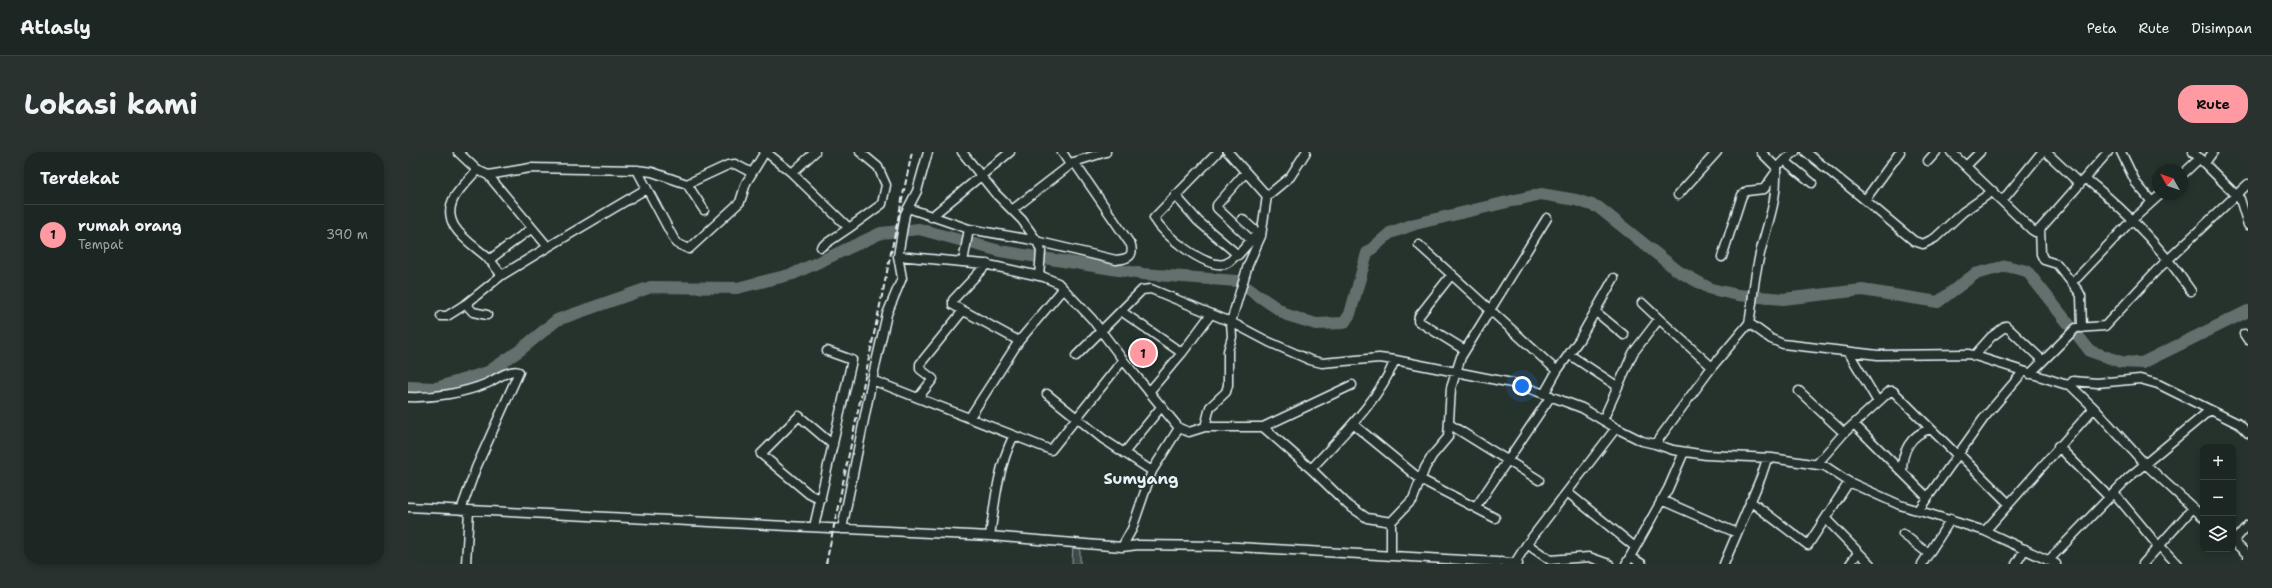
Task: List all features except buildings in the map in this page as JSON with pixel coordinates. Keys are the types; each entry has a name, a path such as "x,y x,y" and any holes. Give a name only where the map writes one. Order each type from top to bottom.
{"street":[{"path":"458,152 477,170 488,175 548,246"},
{"path":"637,170 676,243 689,249 740,202 746,183 766,152 792,173 849,228"},
{"path":"792,173 815,152"},
{"path":"821,247 882,204 886,185 878,167 860,152"},
{"path":"842,529 882,333 902,278 898,256 899,237 907,211 917,191 928,152"},
{"path":"962,152 1037,241 1041,251 1039,276"},
{"path":"931,217 1010,152"},
{"path":"1062,152 1069,163 1106,152"},
{"path":"1218,152 1154,218 1171,238 1194,254 1211,262 1224,264 1230,261 1236,254 1239,254 1255,236 1260,236"},
{"path":"1228,152 1245,173 1267,196"},
{"path":"1205,427 1210,407 1226,392 1228,385 1228,351 1232,337 1232,318 1248,265 1260,236 1267,196 1290,177 1306,152"},
{"path":"1678,195 1717,152"},
{"path":"1655,444 1712,367 1749,323 1754,280 1775,204 1776,170 1761,152"},
{"path":"1722,257 1742,195 1747,191 1764,189 1784,160 1795,152"},
{"path":"1806,152 1914,241 1923,244 1935,238 1963,212 1993,192"},
{"path":"1865,200 1900,152"},
{"path":"1928,161 1936,152"},
{"path":"1951,152 2035,232 2040,229 2108,152"},
{"path":"1966,166 1980,152"},
{"path":"2002,201 2042,152"},
{"path":"2046,152 2082,181 2115,202 2168,260 2191,291"},
{"path":"2076,278 2132,220 2152,202 2136,184 2121,152"},
{"path":"2188,168 2199,158 2213,152"},
{"path":"2199,158 2236,194 2243,204 2248,225"},
{"path":"1784,160 1812,183"},
{"path":"907,211 931,217 969,230 1037,241 1116,260 1125,259 1130,256 1132,251 1131,245 1074,162"},
{"path":"1012,210 1074,162"},
{"path":"687,184 728,165 735,164 752,173"},
{"path":"488,175 530,168 637,170 652,172 687,184 704,210"},
{"path":"477,170 455,196 450,215 457,232 489,260 502,275"},
{"path":"1245,173 1217,205 1217,208 1251,240"},
{"path":"1918,511 1957,454 2000,398 2076,329 2105,326 2168,260 2248,184"},
{"path":"441,316 447,316 466,304 502,275 548,246 646,189"},
{"path":"1175,195 1198,221 1236,254"},
{"path":"1391,556 1391,522 1413,499 1420,479 1432,456 1448,437 1451,388 1465,350 1547,218"},
{"path":"1242,219 1260,236"},
{"path":"489,260 532,228"},
{"path":"2040,229 2041,254 2044,260 2057,264 2081,296 2076,329"},
{"path":"963,260 969,230"},
{"path":"1420,245 1557,371"},
{"path":"898,256 963,260 987,264 1039,276 1058,283 1092,318 1122,360 1179,428 1189,432 1205,427 1263,427 1352,385"},
{"path":"987,264 953,300 953,305 962,312 1019,341"},
{"path":"1452,274 1419,316 1418,321 1465,350"},
{"path":"1476,507 1509,460 1547,395 1557,371 1570,355 1596,312 1614,278"},
{"path":"970,417 1019,341 1063,289"},
{"path":"1076,356 1100,330 1142,290 1151,289 1211,314 1232,318 1269,342 1310,360 1322,363 1379,358 1456,371 1517,384 1582,408 1642,441 1684,452 1767,458 1817,464 1832,470 1848,482 1918,511 1952,519 1985,531 2053,562 2111,495 2144,463 2208,412"},
{"path":"1642,303 1712,367"},
{"path":"466,304 473,312 487,315"},
{"path":"1121,311 1182,353"},
{"path":"918,398 933,379 920,369 920,364 962,312"},
{"path":"1596,312 1624,335"},
{"path":"1149,392 1182,353 1211,314"},
{"path":"1604,420 1617,386 1640,342 1659,319"},
{"path":"1749,323 1771,339 1783,344 1849,353 1926,356 1960,353 2070,384 2140,379 2158,384 2208,412 2239,424 2248,433"},
{"path":"1974,356 1991,336 2006,326 2042,360"},
{"path":"814,527 822,500 852,360 828,351"},
{"path":"1849,353 1878,402"},
{"path":"1570,355 1617,386"},
{"path":"872,380 970,417 1014,437 1051,450 1122,360"},
{"path":"1311,469 1353,424 1381,389 1395,360"},
{"path":"408,397 443,395 485,384 514,371 519,372 476,468 465,510 466,564"},
{"path":"2070,384 2144,463 2202,516"},
{"path":"1817,464 1844,433 1892,390 1930,429 2008,503"},
{"path":"1799,391 1844,433"},
{"path":"1047,394 1076,418 1124,453 1152,471"},
{"path":"1124,453 1162,406"},
{"path":"1985,531 2058,446 2094,408"},
{"path":"822,500 809,494 762,454 799,416 833,445"},
{"path":"1353,424 1420,479 1495,518"},
{"path":"1449,424 1539,480"},
{"path":"1854,425 1927,497"},
{"path":"1263,427 1311,469 1348,505 1360,514 1367,518 1391,522"},
{"path":"1122,547 1132,529 1152,471 1179,428"},
{"path":"408,507 990,536 1122,547 1135,545 1220,546 1496,563 1517,563 1526,544 1616,428"},
{"path":"1902,471 1902,455 1906,448 1924,431 1930,429"},
{"path":"990,536 997,479 1005,454 1014,437"},
{"path":"2058,446 2111,495 2177,564"},
{"path":"1626,564 1661,500 1684,452"},
{"path":"1724,564 1761,477 1767,458"},
{"path":"1750,501 1807,545 1810,543 1826,519 1848,482"},
{"path":"1567,492 1635,547"},
{"path":"1661,500 1737,533"},
{"path":"2143,564 2192,508"},
{"path":"1826,519 1870,564"},
{"path":"1922,564 1952,519"},
{"path":"2236,538 2248,524"},
{"path":"1903,534 1928,554"},
{"path":"1526,544 1550,560 1589,558 1609,564"},
{"path":"2236,545 2248,555"},
{"path":"2016,564 2025,549"},
{"path":"1850,564 1858,553"},
{"path":"1631,557 1642,564"}],"shaded area":[{"path":"1073,544 1080,545 1080,564 1072,564"}],"waterway":[{"path":"408,387 436,388 488,372 519,351 557,320 651,287 737,288 793,274 881,233 919,229 1000,251 1143,274 1237,281 1287,315 1316,324 1344,323 1350,314 1367,253 1390,233 1415,224 1541,194 1576,200 1598,207 1678,271 1711,289 1738,295 1783,299 1862,290 1938,302 1975,274 2006,266 2027,271 2090,351 2121,362 2142,363 2248,311"}],"railway":[{"path":"826,564 912,152"}],"place":[{"name":"rumah orang","path":"1143,353"}],"district":[{"name":"Sumyang","path":"1141,478"}]}
